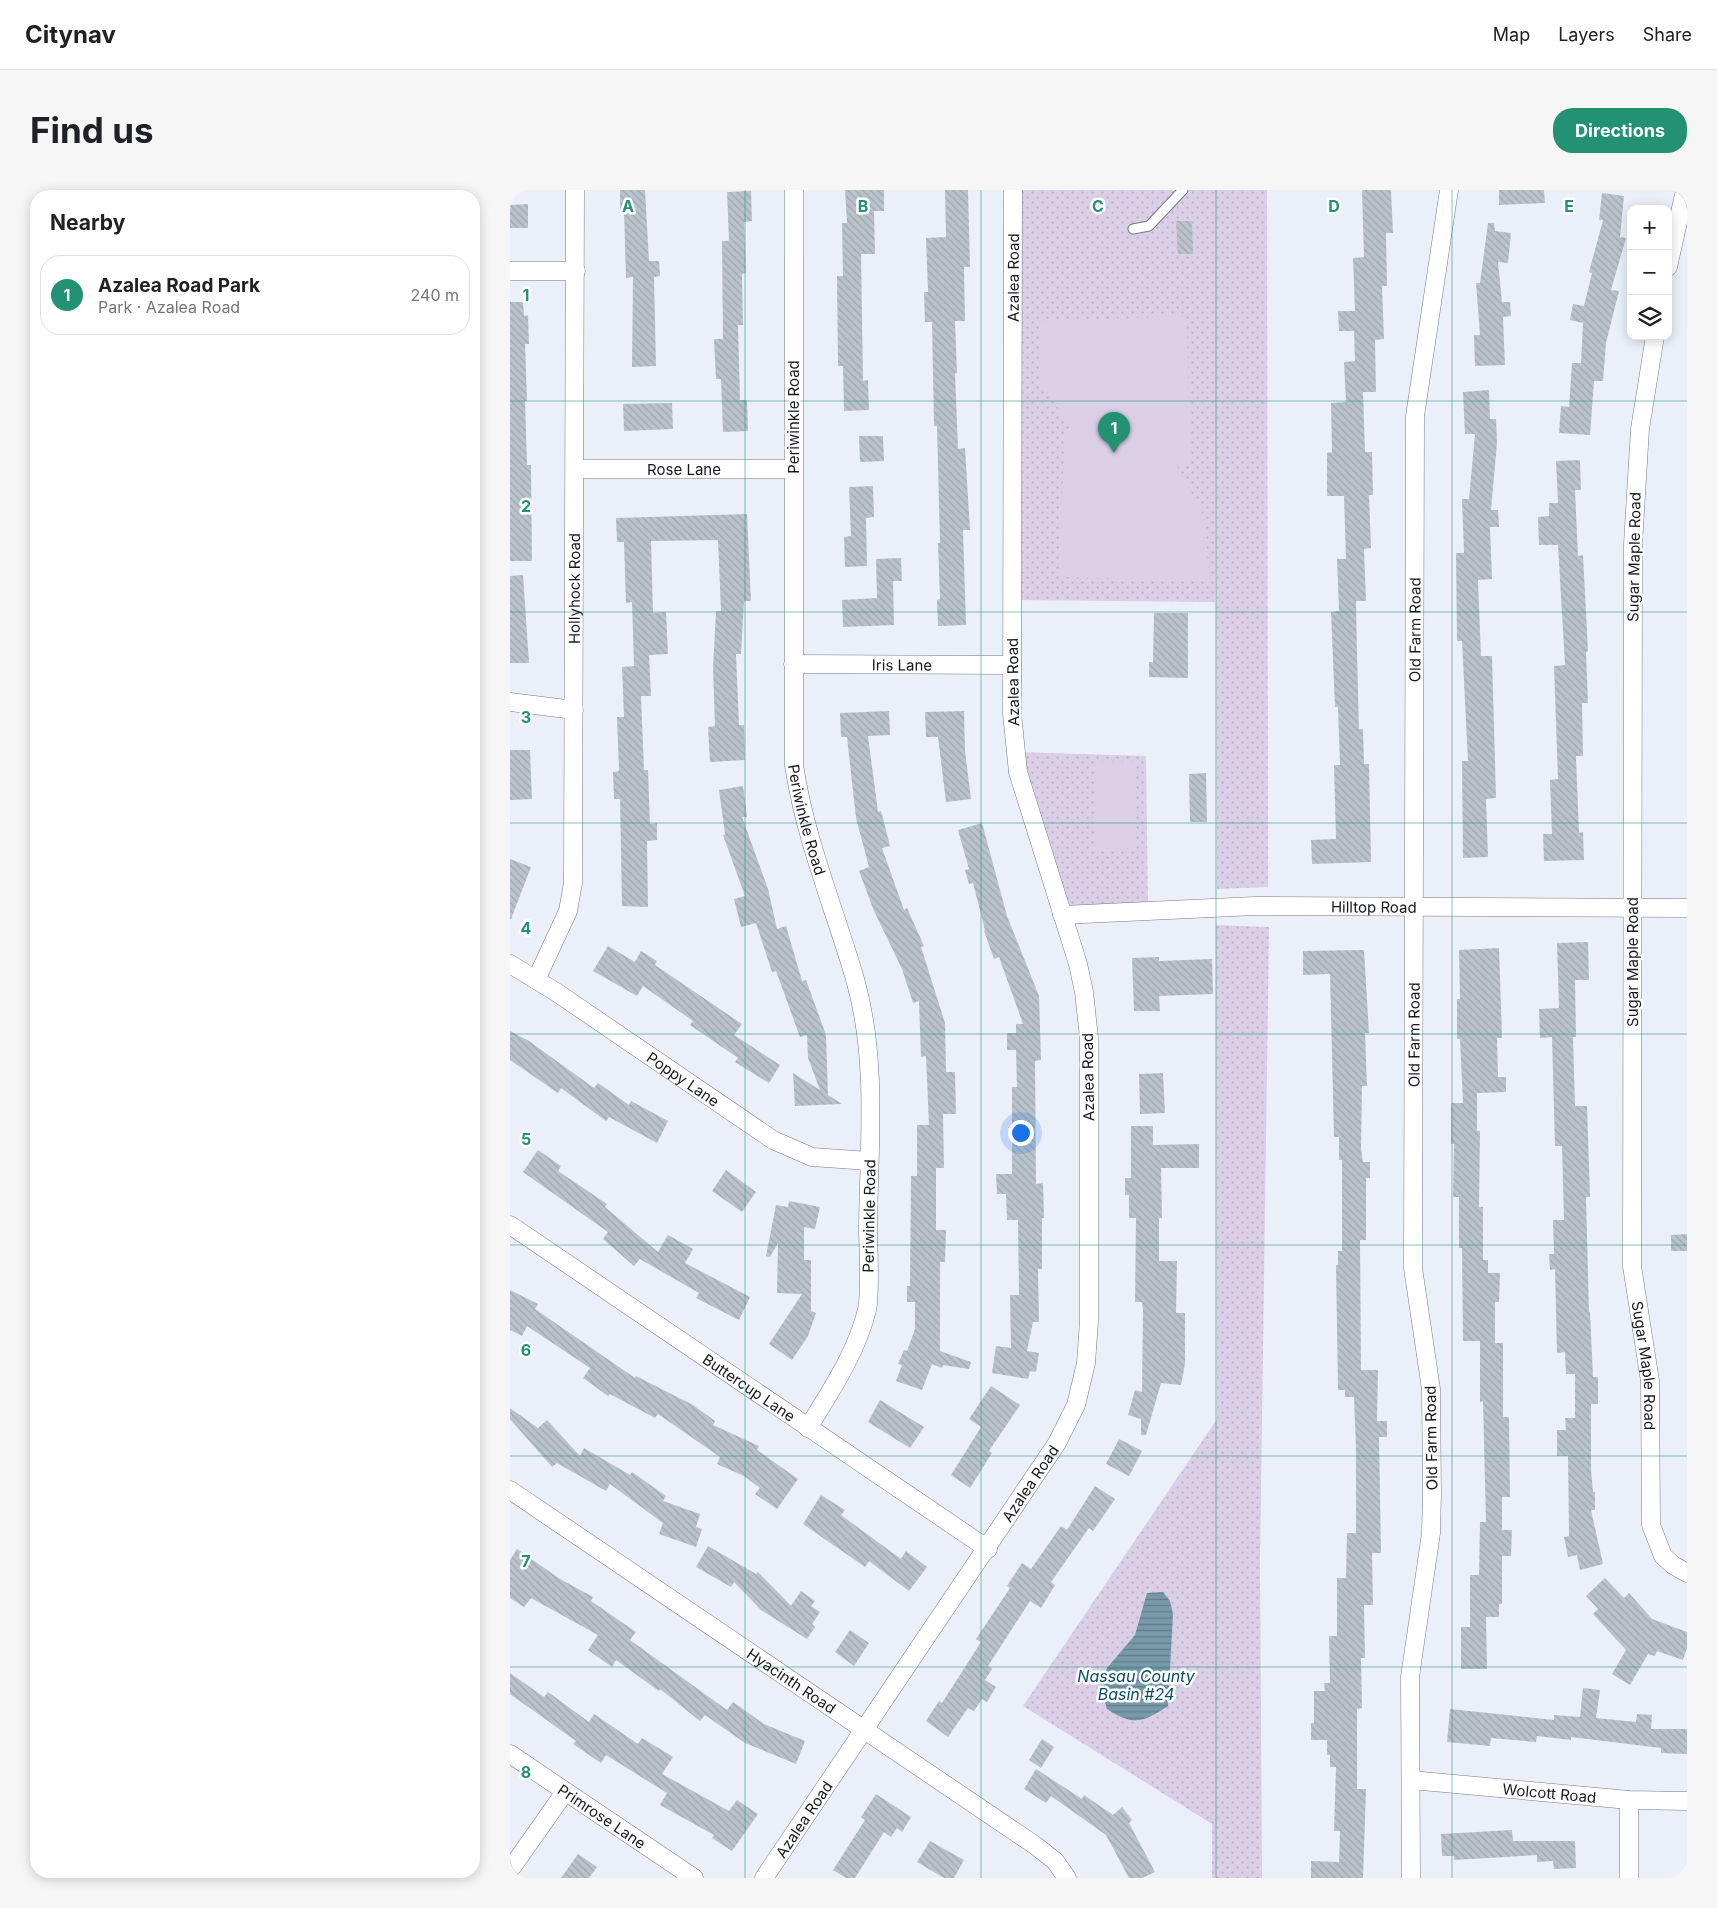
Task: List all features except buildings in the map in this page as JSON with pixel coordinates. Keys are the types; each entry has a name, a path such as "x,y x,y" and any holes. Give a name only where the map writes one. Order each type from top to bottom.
{"street":[{"name":"Hollyhock Road","path":"536,980 568,911 573,883 575,190"},
{"name":"Periwinkle Road","path":"794,190 794,765 799,800 810,841 855,980 867,1032 871,1081 867,1308 852,1354 808,1428"},
{"name":"Azalea Road","path":"764,1878 1058,1444 1076,1405 1086,1363 1089,1321 1089,1038 1084,992 1078,964 1018,772 1012,713 1014,190"},
{"name":"Old Farm Road","path":"1411,1878 1410,1677 1431,1533 1432,1494 1431,1389 1413,1268 1414,416 1449,190"},
{"path":"1672,250 1685,190"},
{"path":"510,271 576,271"},
{"name":"Sugar Maple Road","path":"1654,340 1640,429 1633,544 1632,1266 1650,1381 1651,1525 1663,1556 1673,1565 1687,1573"},
{"name":"Rose Lane","path":"575,469 793,469"},
{"name":"Iris Lane","path":"793,664 1012,665"},
{"path":"510,702 574,710"},
{"name":"Hilltop Road","path":"1062,915 1255,906 1687,908"},
{"name":"Poppy Lane","path":"510,964 773,1140 812,1157 869,1161"},
{"name":"Buttercup Lane","path":"510,1225 988,1549"},
{"name":"Hyacinth Road","path":"510,1490 1036,1846 1055,1861 1067,1878"},
{"name":"Primrose Lane","path":"510,1754 694,1878"},
{"name":"Wolcott Road","path":"1411,1780 1629,1800 1687,1800"},
{"path":"510,1870 565,1792"},
{"path":"1629,1800 1629,1878"}],"lane":[{"path":"1133,229 1150,226 1182,190"}],"shaded area":[{"path":"1013,190 1267,190 1268,887 1217,889 1216,432 1215,602 1012,600"},
{"path":"1179,316 1187,319 1190,466 1177,466 1205,518 1209,581 1063,577 1059,569 1065,429 1072,429 1041,382 1039,322"},
{"path":"1016,752 1146,756 1148,910 1062,915"},
{"path":"1095,762 1134,762 1134,848 1095,849"},
{"path":"1216,925 1269,927 1260,1562 1262,1878 1212,1878 1212,1824 1023,1706 1217,1419"}],"water":[{"name":"Nassau County Basin #24","path":"1163,1592 1170,1601 1173,1614 1168,1706 1144,1719 1131,1720 1107,1709 1100,1686 1107,1668 1135,1635 1147,1593"}],"place":[{"name":"Azalea Road Park","path":"1114,453"}]}
